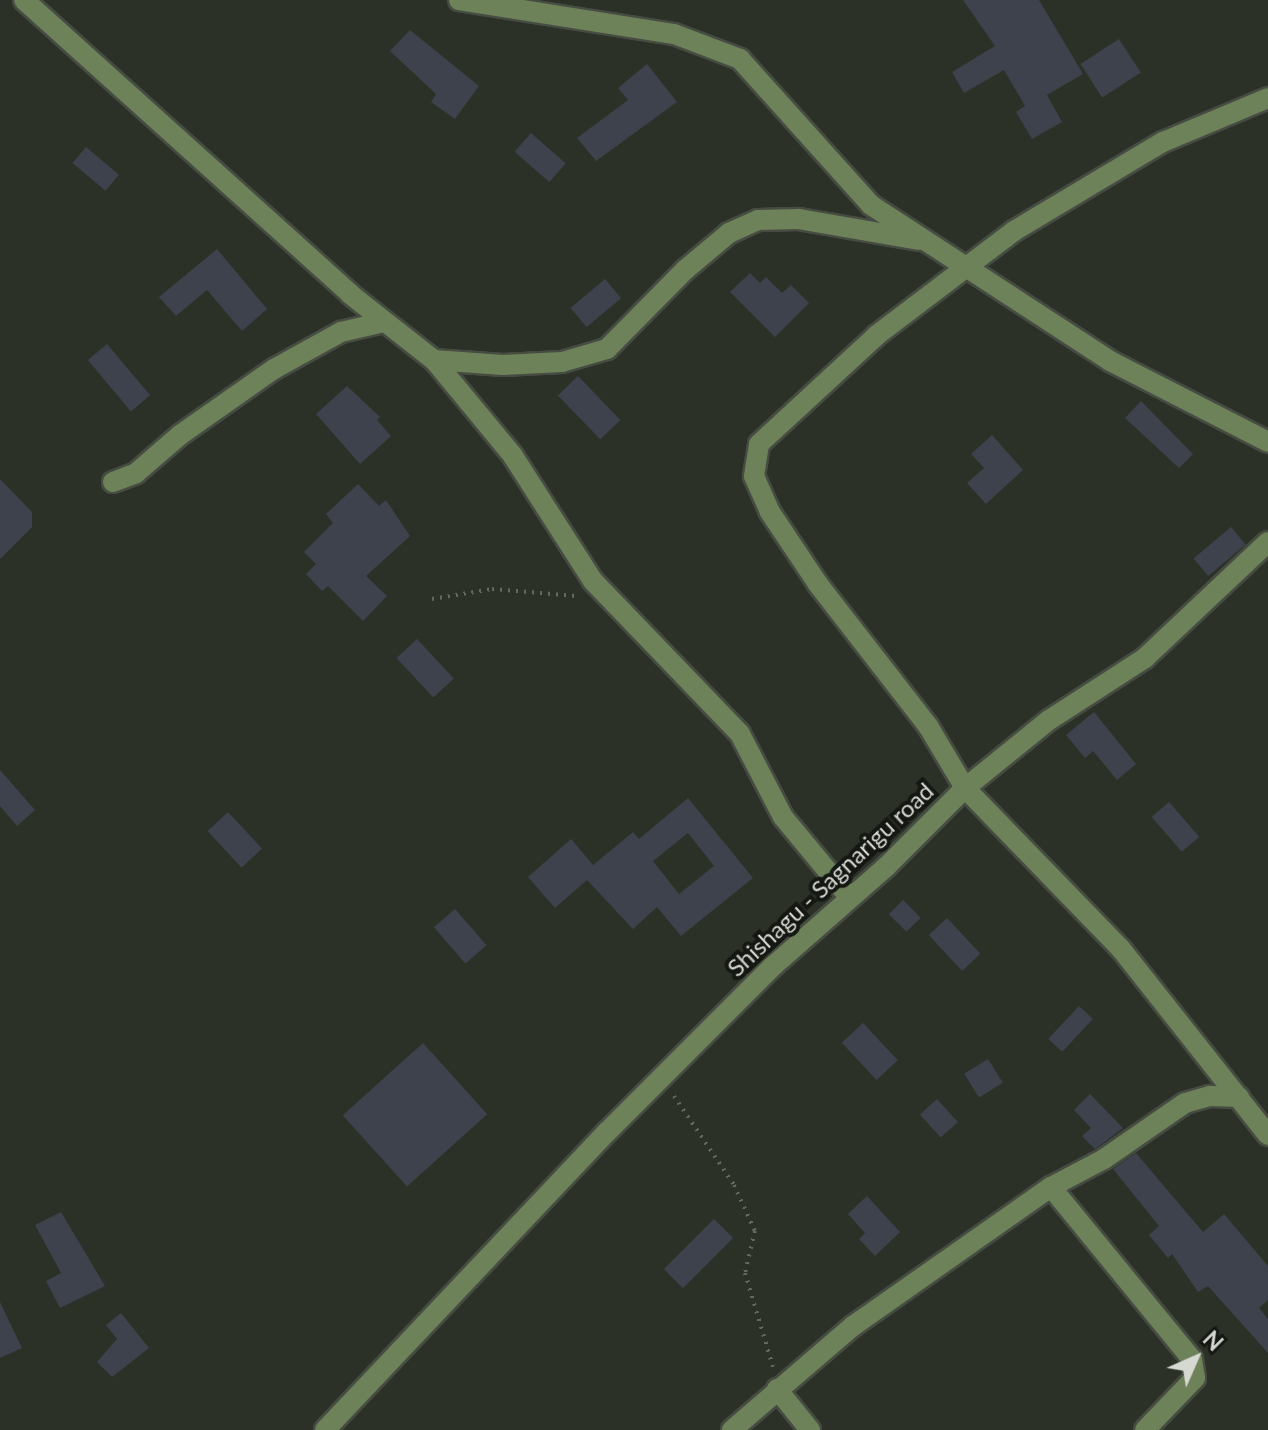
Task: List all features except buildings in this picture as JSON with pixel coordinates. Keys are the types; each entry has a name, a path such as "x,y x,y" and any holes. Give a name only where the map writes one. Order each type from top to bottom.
{"street":[{"path":"24,0 384,322 434,360 513,456 610,599 740,734 783,817 850,898"},
{"path":"459,0 674,34 740,59 871,205 1110,361 1268,442"},
{"name":"Shishagu - Sagnarigu road","path":"325,1430 661,1078 771,968 850,898 965,788 928,726 787,539 754,476 759,444 772,428 964,266 1092,181 1163,142 1268,98"},
{"path":"434,360 503,365 562,362 607,349 685,270 729,233 758,220 799,219 923,240"},
{"path":"113,482 136,473 180,435 274,369 341,332 384,322"},
{"path":"1268,542 1145,658 1049,720 965,788 1121,949 1268,1135"},
{"path":"732,1430 777,1389 946,1256 1051,1187 1104,1159 1185,1103 1210,1096 1239,1097"},
{"path":"1051,1187 1192,1359 1195,1378 1145,1430"},
{"path":"777,1389 810,1430"}],"path":[{"path":"432,599 492,589 610,599"},
{"path":"661,1078 734,1185 755,1231 745,1273 770,1347 777,1389"}]}
